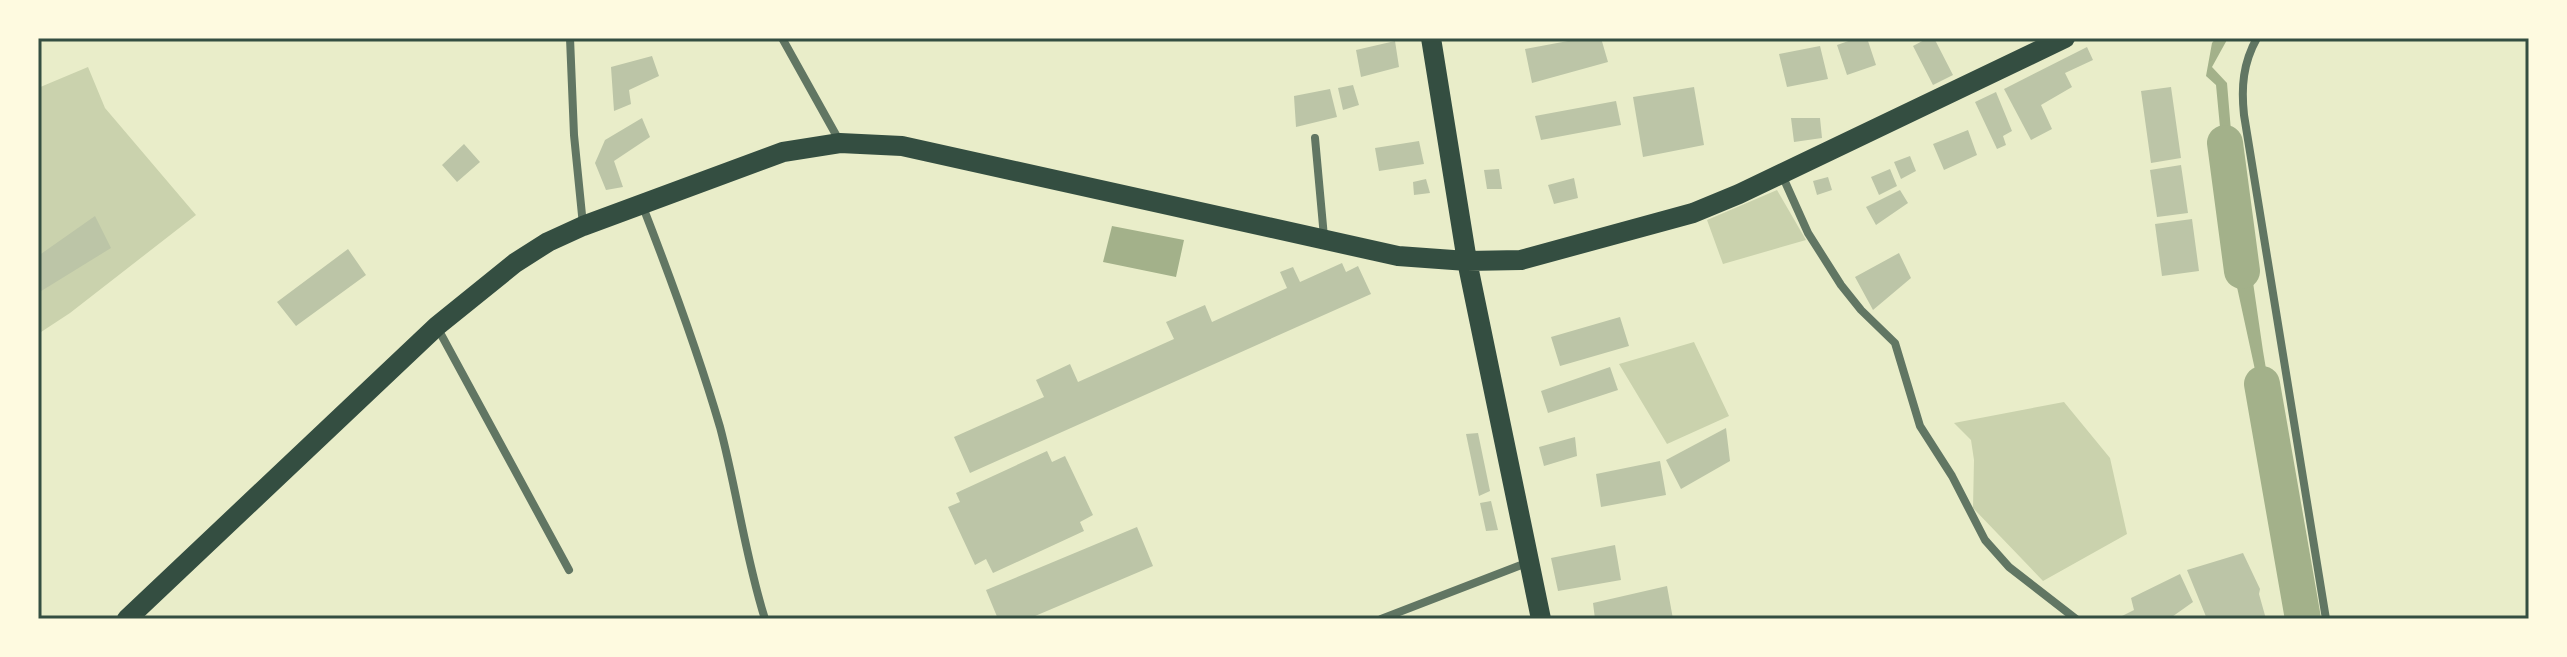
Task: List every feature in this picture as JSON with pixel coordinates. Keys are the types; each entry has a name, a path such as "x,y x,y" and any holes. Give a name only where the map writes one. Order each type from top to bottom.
{"main road":[{"path":"1431,38 1467,261 1541,619"},
{"path":"127,619 247,509 437,326 515,263 548,242 583,226 783,152 840,143 927,149 1398,256 1467,261 1521,260 1693,213 2065,38"}],"street":[{"path":"570,38 574,135 583,226"},
{"path":"782,38 840,143"},
{"path":"2257,38 2243,79 2244,115 2326,619"},
{"path":"1315,138 1324,238"},
{"path":"1781,174 1808,233 1841,285 1895,343 1920,426 1952,476 1985,540 2009,567 2076,619"},
{"path":"642,205 669,271 720,430 753,580 765,619"},
{"path":"437,326 569,570"},
{"path":"1381,619 1530,562"}],"shaded area":[{"path":"2216,38 2228,38 2212,67 2227,83 2231,131 2263,351 2308,619 2301,619 2293,538 2267,454 2278,442 2267,425 2232,264 2238,201 2225,180 2216,85 2206,76 2212,43"},
{"path":"88,67 105,108 196,215 70,313 38,334 38,88"},
{"path":"1777,190 1806,240 1723,264 1707,220"},
{"path":"1112,226 1184,240 1176,277 1103,262"},
{"path":"1694,342 1729,416 1667,444 1619,364"},
{"path":"2064,402 2110,458 2127,534 2043,581 1973,508 1974,460 1971,440 1954,423"}],"building":[{"path":"1584,38 1601,38 1608,62 1532,83 1525,49"},
{"path":"1867,38 1876,65 1847,75 1837,45"},
{"path":"1934,38 1953,75 1933,85 1913,46"},
{"path":"1395,41 1399,67 1361,77 1356,50"},
{"path":"1820,46 1828,79 1787,87 1779,54"},
{"path":"2087,47 2093,60 2065,73 2072,87 2041,105 2052,129 2031,140 2004,89"},
{"path":"652,56 659,76 629,90 631,104 614,111 611,67"},
{"path":"1353,85 1359,105 1343,110 1338,88"},
{"path":"1694,87 1704,145 1643,157 1633,97"},
{"path":"2171,87 2181,158 2151,163 2141,91"},
{"path":"1330,89 1337,117 1296,127 1294,96"},
{"path":"1996,92 2012,131 2003,136 2006,145 1997,149 1975,102"},
{"path":"1616,101 1621,125 1541,140 1535,116"},
{"path":"642,118 650,137 614,161 623,187 606,190 595,163 605,140"},
{"path":"1791,118 1820,118 1822,138 1794,142"},
{"path":"1968,130 1977,155 1944,170 1933,144"},
{"path":"1419,141 1424,164 1379,171 1375,148"},
{"path":"464,144 480,162 457,182 442,165"},
{"path":"1910,156 1916,171 1901,179 1894,162"},
{"path":"2181,165 2188,213 2157,217 2150,170"},
{"path":"1499,169 1502,189 1487,189 1484,170"},
{"path":"1890,169 1897,186 1879,195 1871,177"},
{"path":"1828,177 1832,190 1817,195 1813,181"},
{"path":"1574,178 1578,198 1554,204 1548,185"},
{"path":"1426,179 1430,193 1414,195 1413,182"},
{"path":"1900,190 1908,203 1876,225 1866,207"},
{"path":"95,216 111,248 38,293 38,256"},
{"path":"2192,219 2199,271 2162,276 2155,224"},
{"path":"348,249 366,275 296,326 277,302"},
{"path":"1899,253 1911,278 1873,310 1855,277"},
{"path":"1342,263 1346,272 1358,266 1371,294 970,473 954,437 1044,397 1036,380 1070,364 1078,382 1174,339 1166,322 1205,305 1212,322 1287,288 1280,272 1293,267 1300,282"},
{"path":"1620,317 1629,346 1560,366 1551,337"},
{"path":"1610,367 1618,390 1548,413 1541,391"},
{"path":"1726,428 1730,461 1681,489 1666,460"},
{"path":"1478,433 1490,491 1479,496 1466,434"},
{"path":"1575,437 1577,456 1544,466 1539,447"},
{"path":"1047,451 1052,462 1065,456 1093,515 1080,522 1084,531 993,573 986,559 975,565 948,507 960,502 956,493"},
{"path":"1660,461 1666,495 1601,507 1596,474"},
{"path":"1491,501 1498,530 1486,531 1480,503"},
{"path":"1137,527 1153,566 1028,619 998,619 986,590"},
{"path":"1615,545 1621,580 1558,591 1551,558"},
{"path":"2243,553 2260,589 2266,619 2207,619 2187,570"},
{"path":"2180,574 2193,602 2169,619 2116,619 2134,610 2131,598"},
{"path":"1667,586 1673,619 1595,619 1593,603"}],"waterway":[{"path":"2225,143 2242,271"},
{"path":"2262,384 2303,619"}]}
